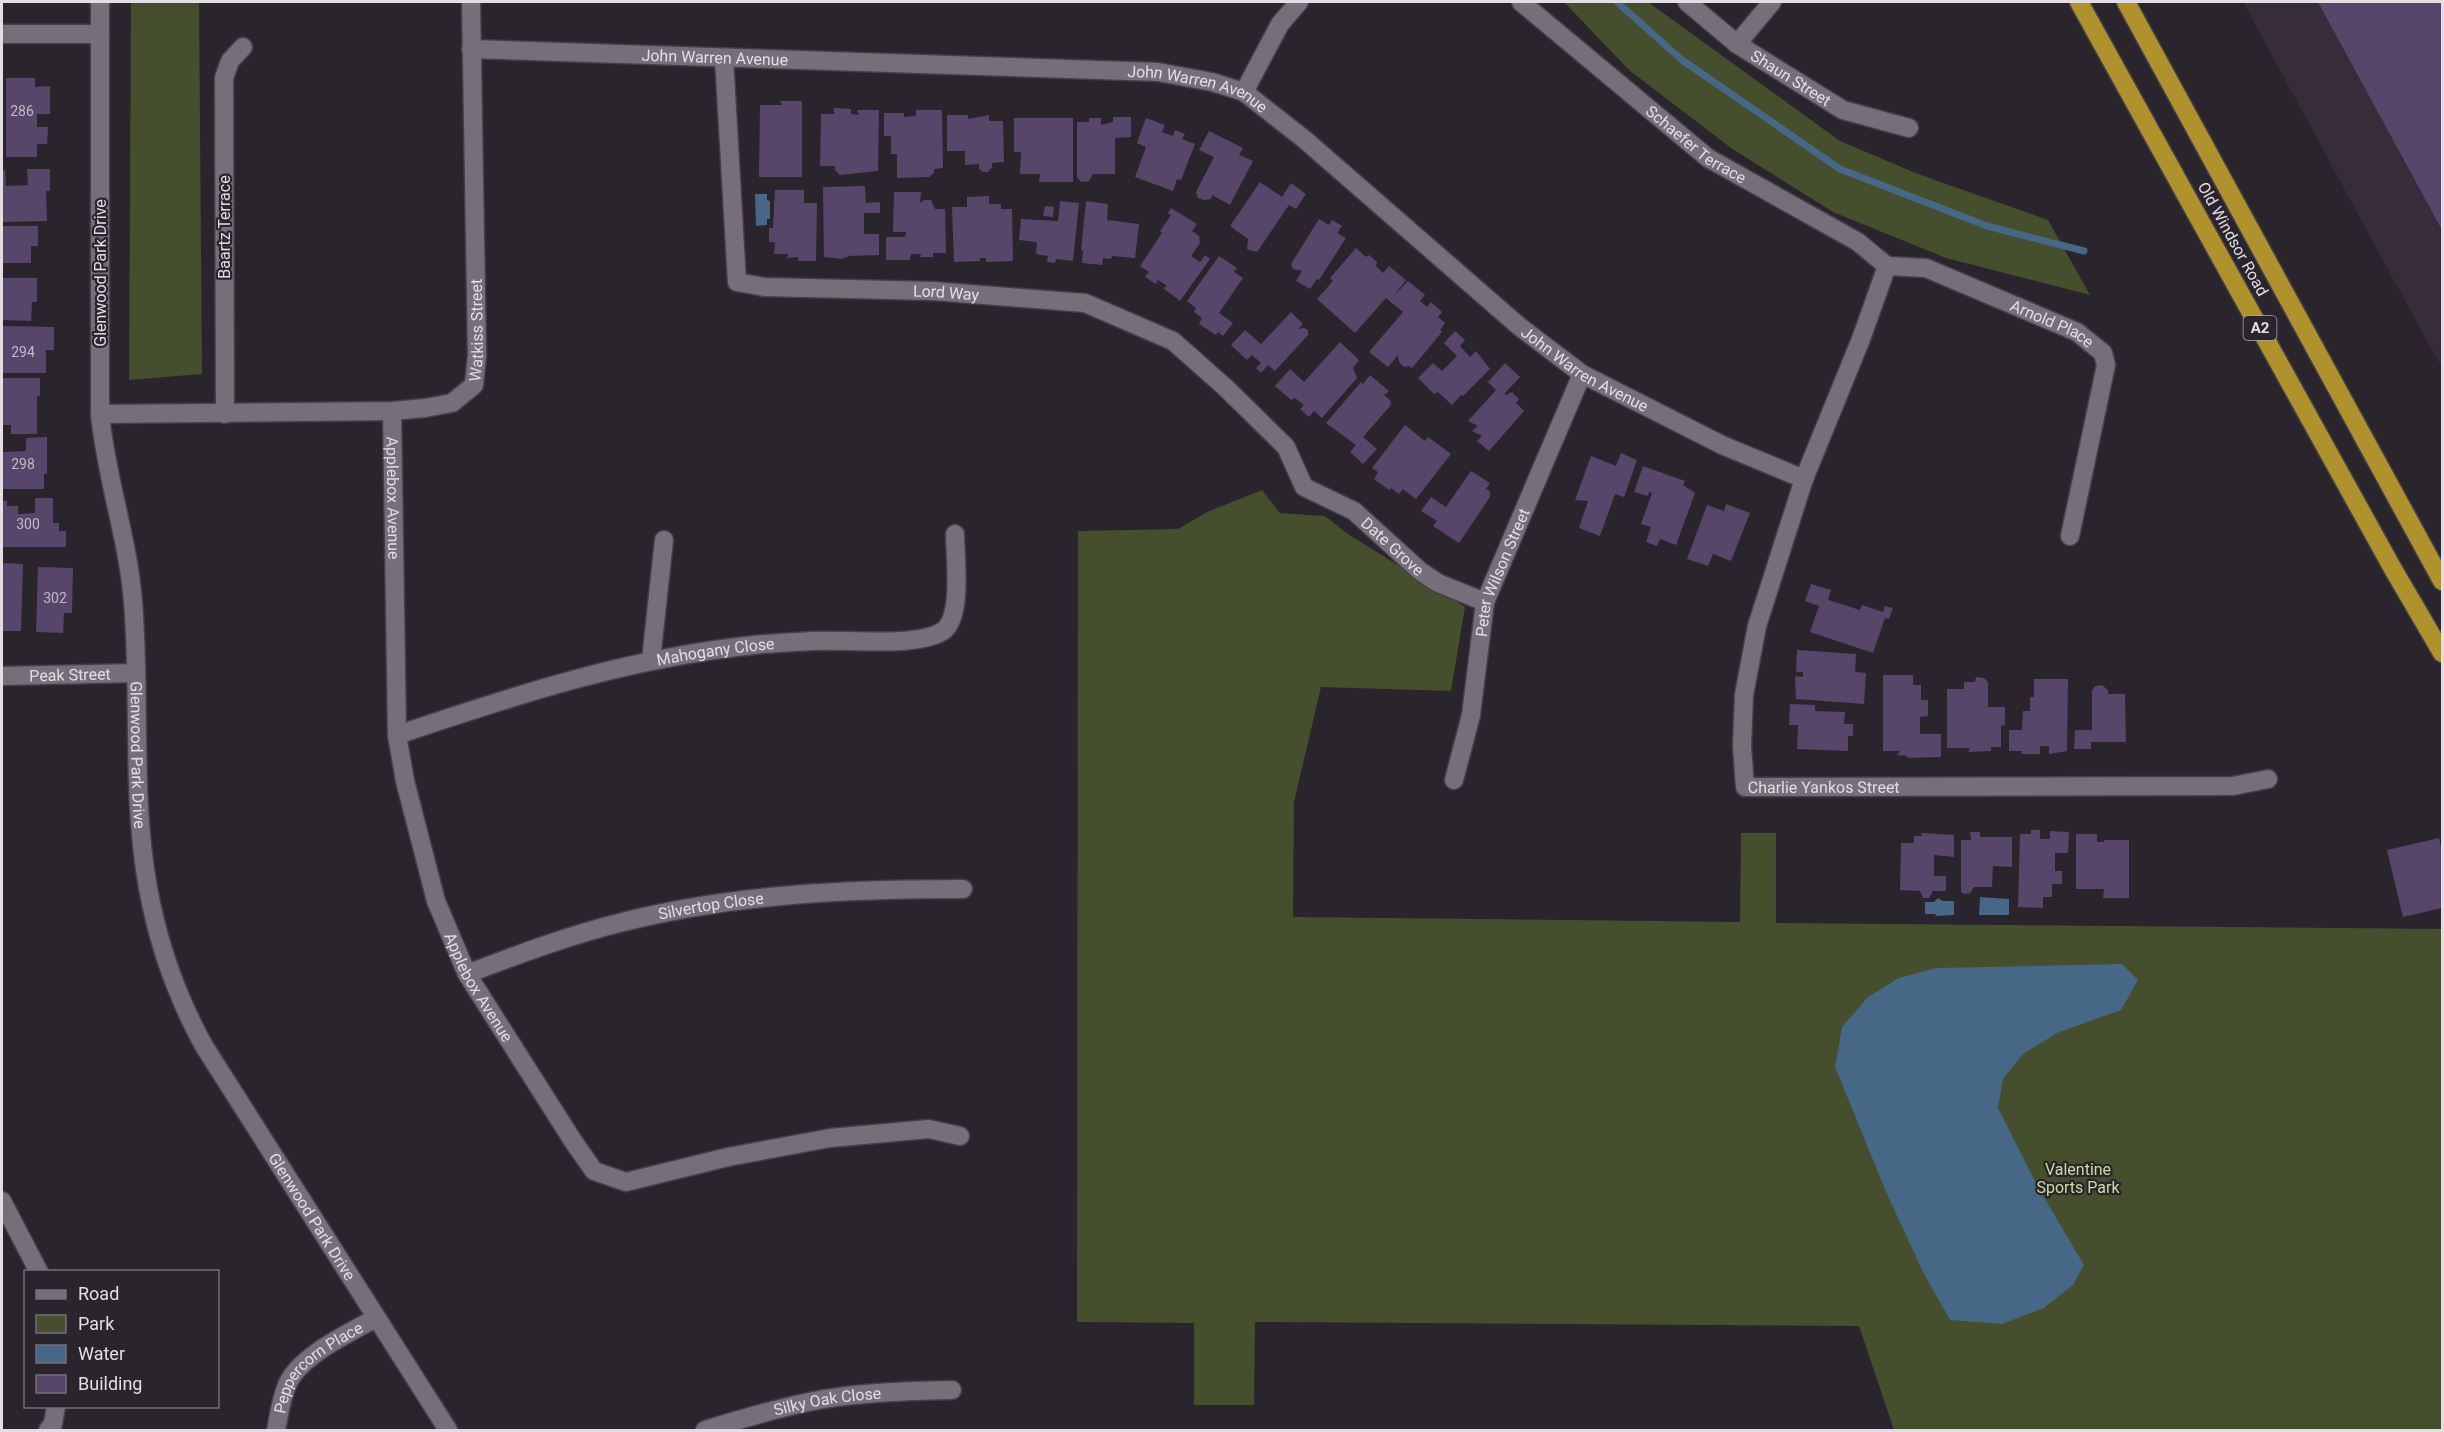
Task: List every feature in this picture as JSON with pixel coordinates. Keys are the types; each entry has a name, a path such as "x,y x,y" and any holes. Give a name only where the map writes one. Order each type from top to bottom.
{"highway":[{"name":"Old Windsor Road","path":"2079,2 2442,653"},
{"name":"Old Windsor Road","path":"2126,2 2442,581"}],"street":[{"name":"Glenwood Park Drive","path":"100,2 100,414 108,471 129,561 142,834 148,887 161,944 189,1019 235,1097 448,1431"},
{"name":"Watkiss Street","path":"100,414 392,411 452,403 474,385 477,355 471,2"},
{"path":"1244,92 1280,24 1299,2"},
{"name":"Schaefer Terrace","path":"1521,2 1708,158 1858,242 1887,266"},
{"name":"Shaun Street","path":"1687,2 1737,44 1844,110 1909,128"},
{"path":"1737,44 1772,2"},
{"path":"2,34 100,34"},
{"name":"Baartz Terrace","path":"225,414 224,78 230,61 243,47"},
{"name":"John Warren Avenue","path":"471,49 1158,72 1212,82 1244,92 1304,140 1520,327 1582,374 1722,445 1803,479"},
{"name":"Lord Way","path":"724,58 736,282 764,287 933,291 1085,303 1173,341 1226,388 1286,447 1304,487"},
{"name":"Charlie Yankos Street","path":"1887,266 1861,339 1803,479 1757,626 1744,694 1742,746 1745,787 2233,786 2268,779"},
{"name":"Arnold Place","path":"1887,266 1926,268 2077,332 2103,352 2106,365 2070,536"},
{"name":"Peter Wilson Street","path":"1454,780 1471,715 1485,602 1582,374"},
{"name":"Applebox Avenue","path":"392,411 397,735 405,781 436,902 467,974 594,1171 626,1182 728,1157 830,1138 929,1129 960,1136"},
{"name":"Date Grove","path":"1304,487 1354,510 1429,577 1485,602"},
{"name":"Mahogany Close","path":"397,735 533,689 651,660 762,645 813,641 915,640 932,636 945,629 956,602 955,534"},
{"path":"651,660 664,540"},
{"name":"Peak Street","path":"2,676 136,674"},
{"name":"Silvertop Close","path":"467,974 552,942 625,922 679,911 788,895 881,889 963,889"},
{"path":"2,1201 38,1270"},
{"name":"Peppercorn Place","path":"276,1431 285,1391 295,1370 314,1355 376,1318"},
{"name":"Silky Oak Close","path":"705,1431 751,1423 824,1399 887,1392 952,1390"},
{"path":"48,1431 53,1424 56,1408"}],"shaded area":[{"path":"2243,2 2442,2 2442,368 2385,264"}],"green space":[{"path":"131,2 199,2 202,374 129,380"},
{"path":"1564,2 1648,2 1840,141 1918,174 2048,220 2090,295 1946,258 1833,212 1731,148 1629,70"},
{"name":"Valentine Sports Park","path":"1262,490 1280,513 1325,516 1348,534 1465,607 1451,691 1321,687 1294,802 1293,917 1740,922 1741,833 1776,833 1776,923 2442,929 2442,1430 1894,1430 1859,1326 1255,1322 1254,1405 1194,1405 1194,1323 1077,1322 1078,531 1178,529 1207,512"}],"water":[{"path":"755,194 767,194 767,200 770,201 770,219 767,219 767,225 756,226"},
{"path":"1980,897 2009,899 2009,915 1979,915"},
{"path":"1938,898 1943,901 1954,901 1954,915 1925,914 1925,902 1934,902"},
{"path":"2122,964 2138,980 2121,1010 2057,1033 2023,1054 2003,1079 1998,1108 2038,1187 2084,1265 2073,1285 2044,1308 2002,1324 1950,1320 1924,1274 1887,1194 1835,1067 1842,1027 1868,997 1899,978 1936,968"}],"building":[{"path":"2318,2 2442,2 2442,230"},
{"path":"6,78 35,78 35,87 50,86 50,114 37,114 37,127 48,127 47,144 37,144 37,157 6,157"},
{"path":"780,101 802,101 802,177 759,177 760,105 782,105"},
{"path":"834,108 851,109 851,114 859,115 857,110 879,110 878,171 840,175 835,170 835,166 820,166 821,114 834,114"},
{"path":"916,110 942,110 943,168 934,169 934,173 929,177 897,178 897,154 891,154 891,136 884,136 884,113 904,113 904,117 916,116"},
{"path":"947,115 968,115 968,119 989,115 989,121 1003,121 1004,162 992,163 988,172 983,172 979,169 979,164 965,165 965,151 947,151"},
{"path":"1113,117 1131,117 1131,137 1115,138 1115,174 1093,174 1089,181 1081,182 1077,177 1077,122 1089,122 1089,118 1101,118 1101,125 1113,122"},
{"path":"1014,118 1073,118 1073,182 1039,182 1040,174 1020,174 1021,152 1014,152"},
{"path":"1146,118 1165,125 1162,132 1173,136 1175,130 1185,134 1182,139 1195,144 1181,180 1177,179 1173,191 1135,177 1146,147 1137,143"},
{"path":"1209,131 1243,148 1239,155 1253,161 1230,205 1212,195 1211,199 1198,198 1196,192 1214,157 1199,150"},
{"path":"27,169 50,169 50,191 46,191 47,221 2,222 2,170 5,170 6,186 28,185"},
{"path":"1260,182 1282,197 1291,183 1306,194 1296,209 1289,205 1257,252 1247,249 1248,239 1230,226"},
{"path":"865,186 866,203 880,202 880,213 864,213 864,234 879,234 879,255 847,256 848,258 843,257 844,259 824,257 823,187"},
{"path":"775,190 804,190 804,203 817,203 816,261 798,261 798,257 787,258 788,254 774,254 775,242 769,242 769,228 773,228"},
{"path":"894,192 921,192 920,203 924,200 931,200 935,209 945,209 946,253 933,253 933,257 911,254 910,260 886,260 886,237 905,237 906,232 893,232"},
{"path":"989,196 989,204 1001,204 1001,209 1012,209 1013,261 986,262 986,258 980,258 980,261 954,262 952,207 967,207 967,197"},
{"path":"1060,201 1079,203 1073,261 1056,259 1055,263 1047,262 1048,256 1036,254 1037,242 1019,240 1021,219 1058,221"},
{"path":"1086,201 1108,204 1107,220 1139,224 1135,258 1112,256 1111,259 1103,258 1102,265 1082,263 1083,250 1081,250"},
{"path":"1045,206 1054,207 1053,217 1043,216"},
{"path":"1171,208 1197,224 1192,231 1199,236 1200,243 1191,256 1200,262 1205,255 1210,259 1180,301 1163,288 1167,286 1158,280 1156,284 1145,277 1149,272 1140,266 1162,233 1160,231 1171,215 1168,213"},
{"path":"1319,219 1329,225 1332,220 1342,226 1337,233 1346,238 1319,280 1317,279 1310,289 1296,281 1302,271 1293,269 1291,264"},
{"path":"2,226 38,226 38,246 31,246 31,263 2,263"},
{"path":"1356,248 1366,257 1369,255 1377,262 1376,266 1383,273 1389,266 1406,280 1393,297 1408,281 1425,295 1420,301 1427,307 1431,302 1442,312 1438,317 1445,323 1440,330 1442,332 1412,368 1404,367 1399,362 1398,355 1388,367 1369,352 1403,312 1386,298 1355,333 1317,299 1333,281 1330,278"},
{"path":"1219,256 1237,268 1234,272 1243,278 1219,313 1233,323 1223,336 1218,332 1216,335 1199,324 1202,318 1194,312 1196,308 1187,301"},
{"path":"2,278 37,278 37,302 32,302 31,321 2,320"},
{"path":"1291,312 1303,324 1298,329 1308,330 1308,335 1275,371 1268,365 1261,373 1256,368 1261,363 1252,355 1247,360 1231,345 1245,330 1261,344"},
{"path":"2,326 54,327 54,350 46,350 46,373 2,373"},
{"path":"1455,331 1465,340 1460,346 1470,357 1476,351 1490,369 1452,405 1438,392 1434,394 1418,378 1433,363 1442,371 1457,356 1444,343"},
{"path":"1340,342 1359,360 1353,368 1357,378 1322,418 1314,411 1309,417 1300,409 1304,405 1295,398 1291,400 1275,386 1290,369 1304,382"},
{"path":"1505,363 1520,377 1505,393 1506,395 1512,392 1519,399 1516,403 1524,411 1489,451 1477,441 1482,436 1472,431 1478,426 1468,421 1496,390 1488,382"},
{"path":"1370,375 1389,391 1384,395 1390,400 1391,405 1363,437 1377,449 1363,464 1350,452 1356,445 1326,423 1361,382 1363,384"},
{"path":"2,378 40,378 40,396 37,396 37,434 11,434 11,425 2,425"},
{"path":"1405,425 1425,441 1428,437 1451,454 1416,499 1403,489 1399,494 1391,488 1389,490 1374,479 1378,472 1372,468"},
{"path":"47,437 47,474 44,474 44,489 2,489 2,452 26,451 26,438"},
{"path":"1621,453 1637,460 1624,497 1615,494 1600,536 1579,528 1588,501 1575,500 1591,456 1616,466"},
{"path":"1643,466 1685,481 1683,485 1695,493 1676,545 1660,539 1657,546 1646,542 1651,527 1641,524 1652,493 1649,492 1648,496 1634,492"},
{"path":"1471,471 1490,483 1486,489 1490,491 1490,497 1459,543 1433,526 1437,521 1421,511 1431,497 1446,507"},
{"path":"35,498 53,498 53,523 59,523 59,531 66,531 66,547 2,547 2,501 7,501 7,506 18,506 18,514 35,513"},
{"path":"1726,504 1750,513 1731,561 1713,554 1708,566 1687,559 1707,505 1724,511"},
{"path":"4,563 23,564 21,631 2,631"},
{"path":"38,567 73,568 72,613 64,613 63,633 36,632"},
{"path":"1811,584 1831,590 1828,600 1860,610 1862,605 1883,612 1885,606 1893,608 1889,619 1885,618 1873,653 1810,632 1819,606 1805,601"},
{"path":"1797,650 1856,654 1855,672 1866,673 1864,704 1796,699 1795,676 1803,677 1803,672 1796,672"},
{"path":"1883,675 1913,675 1913,685 1921,685 1921,700 1928,700 1928,716 1920,717 1920,734 1941,734 1941,757 1906,758 1908,756 1897,755 1900,751 1883,751"},
{"path":"1976,677 1984,678 1988,682 1988,707 2005,707 2005,725 2001,726 2001,747 1991,747 1991,751 1968,752 1970,748 1947,748 1947,689 1964,689 1964,682 1975,682"},
{"path":"2034,679 2068,679 2067,751 2049,754 2049,746 2040,746 2040,754 2021,754 2022,751 2009,751 2009,730 2022,730 2023,711 2030,711 2030,697 2034,697"},
{"path":"2102,685 2108,690 2108,694 2125,694 2126,742 2091,742 2091,749 2074,749 2075,730 2092,730 2092,691 2095,686"},
{"path":"1790,704 1815,705 1815,711 1845,712 1844,724 1853,724 1853,736 1848,736 1848,751 1797,749 1798,725 1789,725"},
{"path":"2031,830 2040,830 2040,839 2050,839 2050,831 2069,832 2068,853 2055,853 2055,871 2062,871 2062,884 2052,884 2052,897 2043,897 2043,908 2018,907 2020,834 2031,834"},
{"path":"1970,832 1980,832 1980,837 2012,837 2012,867 1993,866 1992,887 1974,887 1970,893 1964,894 1961,892 1961,840 1971,840"},
{"path":"1921,833 1954,835 1954,857 1934,855 1934,876 1946,876 1946,891 1933,891 1929,898 1923,898 1920,891 1900,890 1901,843 1914,843 1914,836 1922,836"},
{"path":"2076,834 2097,834 2097,842 2129,840 2129,898 2103,898 2104,889 2076,889"},
{"path":"2439,838 2442,852 2442,908 2403,917 2387,850"}],"waterway":[{"path":"1617,2 1682,60 1840,169 1987,226 2084,251"}]}
